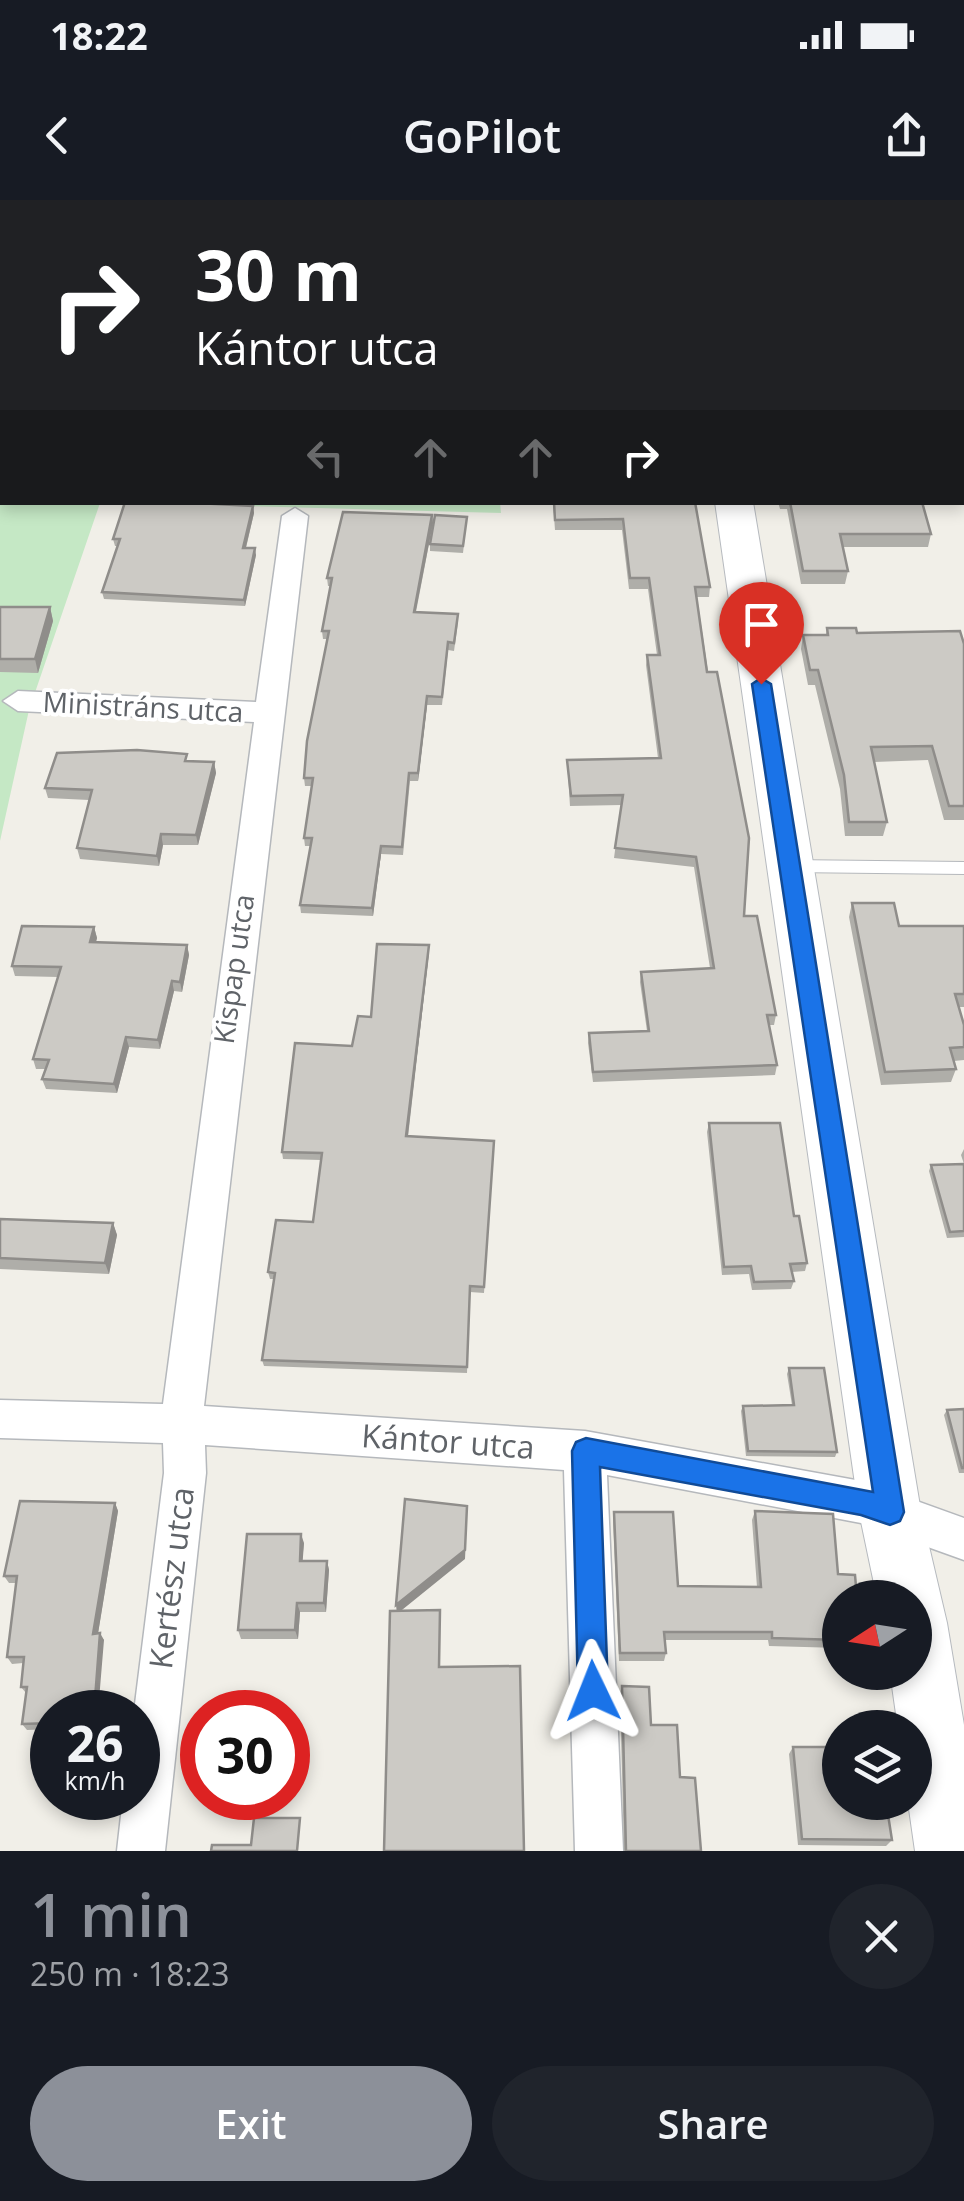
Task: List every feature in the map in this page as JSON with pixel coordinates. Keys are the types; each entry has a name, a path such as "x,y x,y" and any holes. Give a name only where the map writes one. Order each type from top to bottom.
{"main road":[{"path":"734,505 890,1512 906,1580"},
{"path":"925,1690 950,1851"}],"street":[{"name":"Kispap utca","path":"182,1424 226,1021 295,516"},
{"name":"Ministráns utca","path":"18,702 268,712"},
{"name":"Kántor utca","path":"0,1419 182,1424 586,1451 861,1502 964,1539"},
{"name":"Kertész utca","path":"141,1851 185,1473 182,1424"},
{"path":"586,1451 598,1851"}],"lane":[{"path":"789,866 964,868"}],"green space":[{"path":"0,505 99,505 29,710 0,841"},
{"path":"205,505 500,505 501,513"}],"building":[{"path":"124,505 253,506 243,548 255,548 244,600 102,592 120,539 113,539"},
{"path":"554,505 696,505 710,587 695,587 707,672 717,672 749,838 744,916 757,916 776,1015 767,1015 777,1065 593,1072 589,1033 649,1031 641,972 714,968 696,857 615,848 623,795 571,796 567,760 661,758 647,655 660,655 649,578 630,578 623,519 555,520"},
{"path":"791,505 923,505 931,534 840,534 848,571 803,571"},
{"path":"343,512 432,515 414,612 458,614 454,643 448,642 442,697 427,696 418,773 409,773 402,847 381,846 372,908 300,905 312,838 304,838 313,778 304,778 307,741 329,631 322,631 332,578 327,578"},
{"path":"435,515 467,517 463,546 430,544"},
{"path":"0,607 50,607 35,659 0,659"},
{"path":"827,628 856,628 857,633 960,631 964,644 964,806 949,806 932,746 871,747 887,822 849,822 844,775 818,670 810,670 803,635 828,635"},
{"path":"137,750 187,754 185,761 214,762 196,835 161,834 157,856 77,848 92,790 45,788 57,753"},
{"path":"852,903 894,903 899,926 964,926 964,994 955,994 964,1025 964,1047 950,1048 956,1069 885,1072"},
{"path":"22,926 94,927 90,942 187,945 180,982 172,981 158,1040 126,1037 114,1084 42,1079 49,1060 33,1059 61,967 12,966"},
{"path":"377,944 429,945 406,1136 494,1141 484,1287 470,1286 467,1367 262,1360 275,1273 268,1272 276,1220 313,1222 322,1153 282,1152 295,1043 352,1046 358,1016 371,1017"},
{"path":"709,1123 780,1123 794,1216 799,1216 807,1263 790,1264 794,1281 754,1282 751,1266 724,1267"},
{"path":"964,1164 964,1231 950,1232 931,1165"},
{"path":"0,1219 113,1223 105,1263 0,1258"},
{"path":"789,1368 824,1368 837,1452 748,1451 743,1406 794,1405"},
{"path":"964,1409 964,1468 962,1468 947,1410"},
{"path":"405,1499 467,1506 465,1550 396,1605"},
{"path":"20,1501 115,1503 93,1634 100,1633 96,1690 30,1690 30,1724 22,1724 27,1687 21,1687 24,1657 7,1657 17,1576 4,1576"},
{"path":"755,1511 833,1514 838,1574 855,1575 855,1580 822,1580 822,1639 772,1638 772,1632 664,1632 666,1653 620,1653 614,1512 673,1512 678,1586 761,1587"},
{"path":"247,1534 301,1534 300,1561 327,1561 324,1603 297,1603 295,1630 238,1630"},
{"path":"440,1610 439,1667 520,1666 524,1851 384,1851 390,1611"},
{"path":"622,1686 649,1687 651,1725 677,1725 680,1777 695,1778 701,1851 626,1851"},
{"path":"793,1747 822,1747 822,1820 889,1820 892,1840 802,1839"},
{"path":"254,1820 300,1820 297,1851 211,1851 212,1845 251,1845"}],"route":[{"path":"593,1691 586,1451 861,1502 890,1512 761,684"}]}
